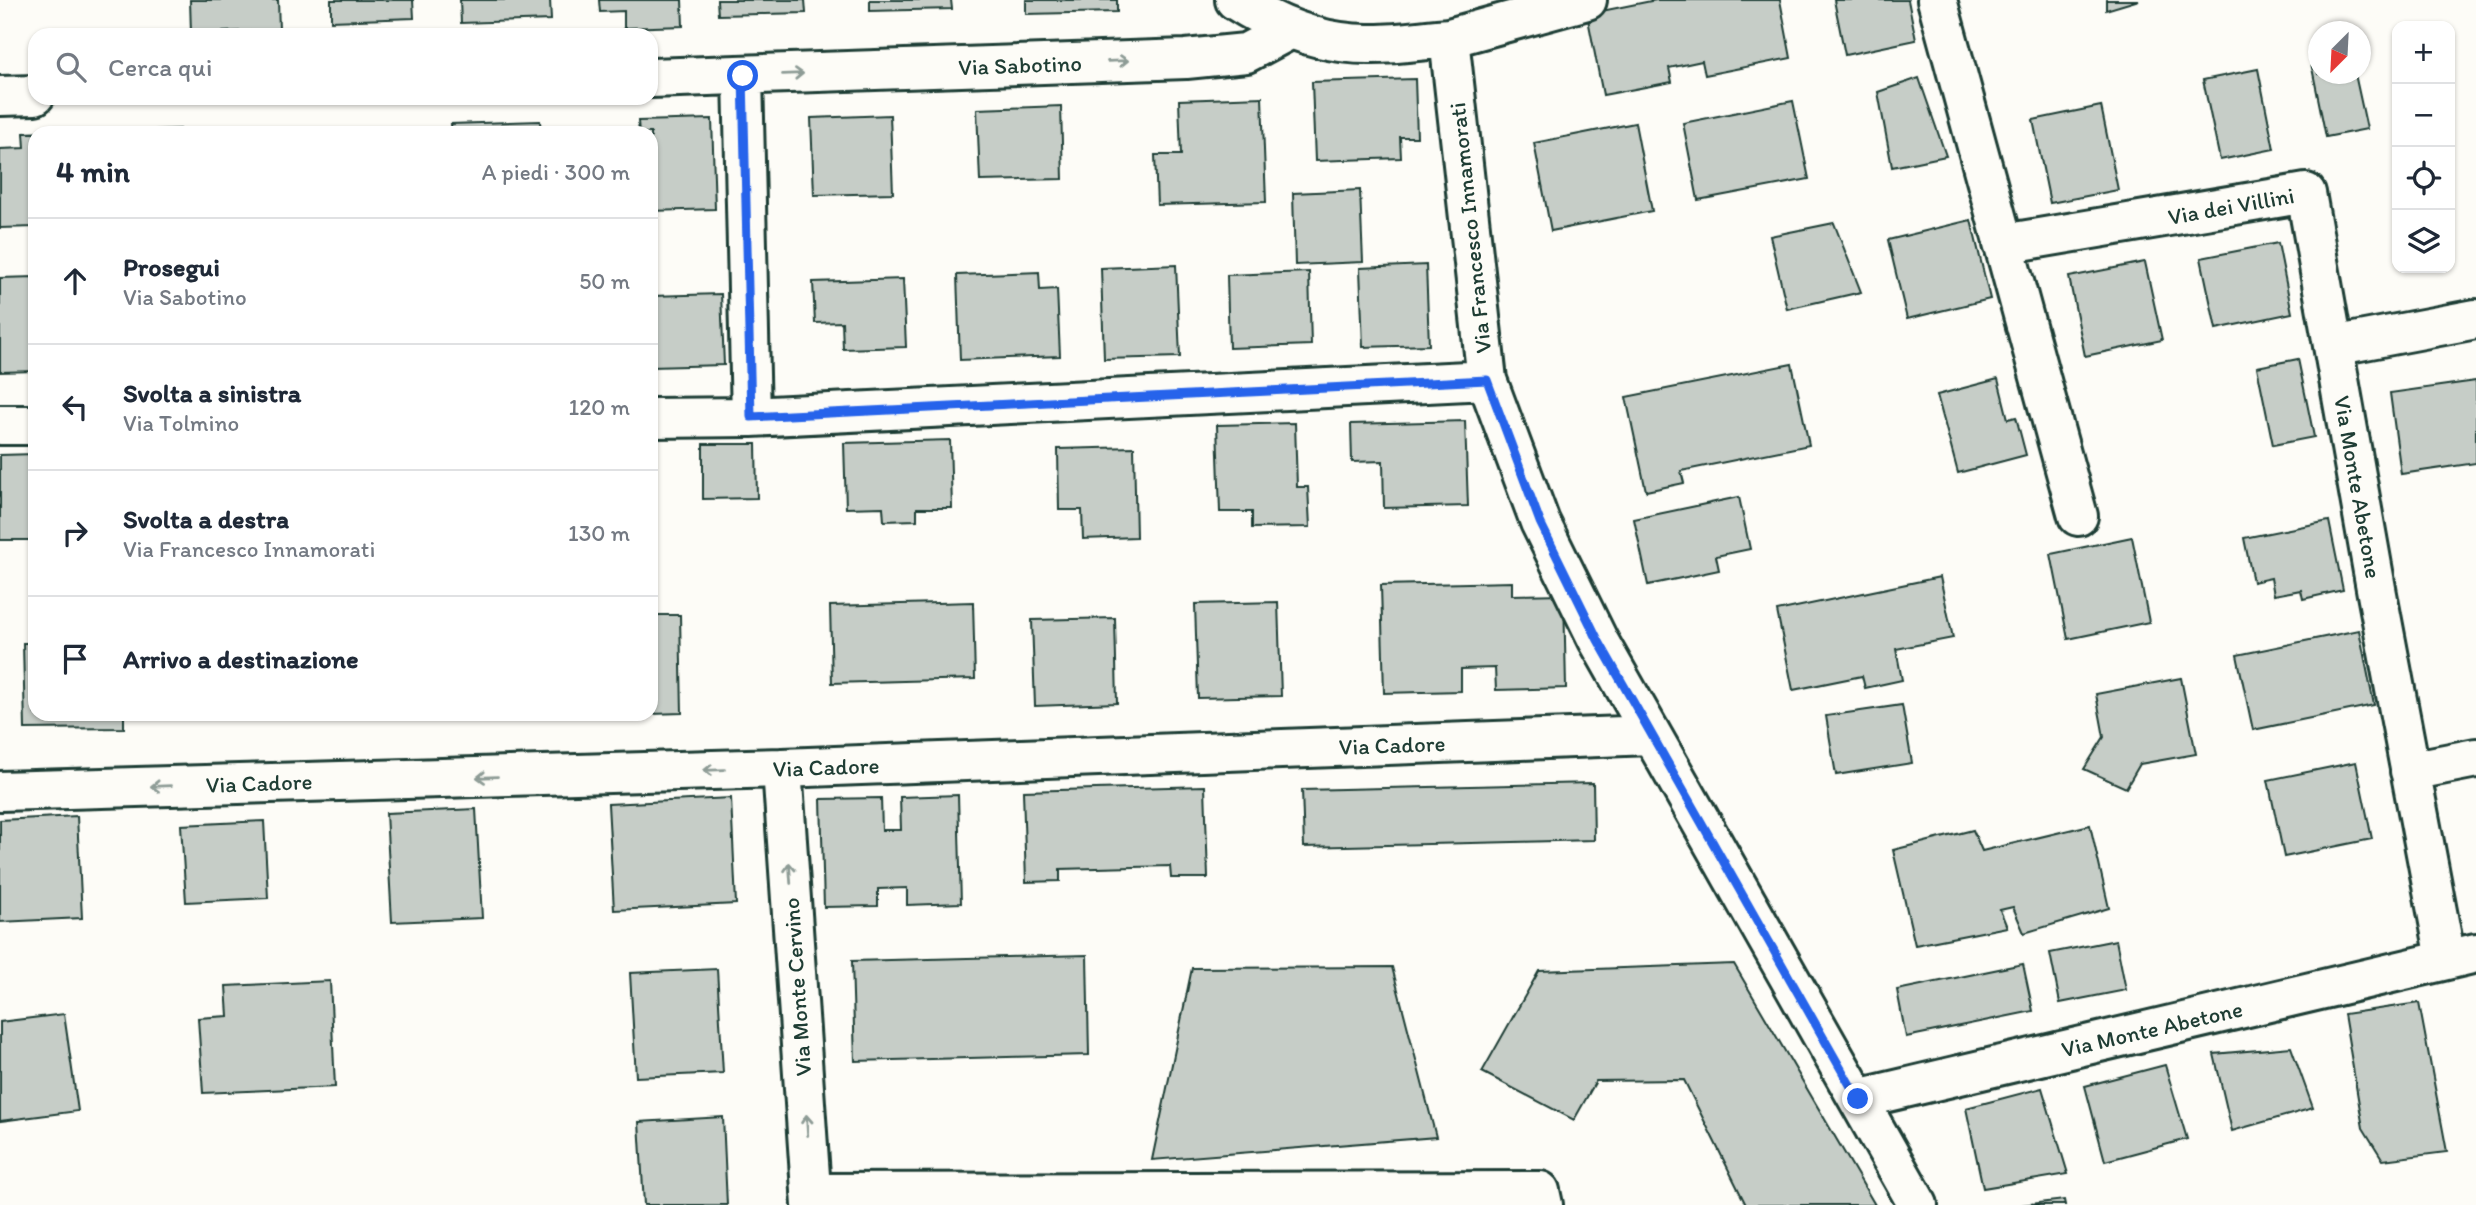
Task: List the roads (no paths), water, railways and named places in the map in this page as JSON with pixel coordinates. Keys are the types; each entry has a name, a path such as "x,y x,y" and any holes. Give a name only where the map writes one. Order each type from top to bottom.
{"street":[{"path":"1236,0 1254,12 1291,29 1327,39 1367,44 1449,38 1587,0"},
{"path":"1937,0 2078,516"},
{"name":"Via Sabotino","path":"658,78 1186,59 1246,54 1291,29"},
{"name":"Via Francesco Innamorati","path":"1449,38 1487,380 1540,522 1598,640 1918,1205"},
{"path":"743,76 751,417"},
{"path":"0,96 28,95"},
{"name":"Via dei Villini","path":"2003,244 2306,193 2333,346"},
{"path":"2333,346 2476,319"},
{"name":"Via Monte Abetone","path":"1858,1099 2461,956 2410,771 2333,346"},
{"path":"658,418 751,417 1487,380"},
{"path":"0,425 28,425"},
{"name":"Via Cadore","path":"0,790 782,768 1651,735"},
{"path":"2410,771 2476,758"},
{"name":"Via Monte Cervino","path":"782,768 812,1199"},
{"path":"812,1199 1541,1191 1543,1205"}]}
